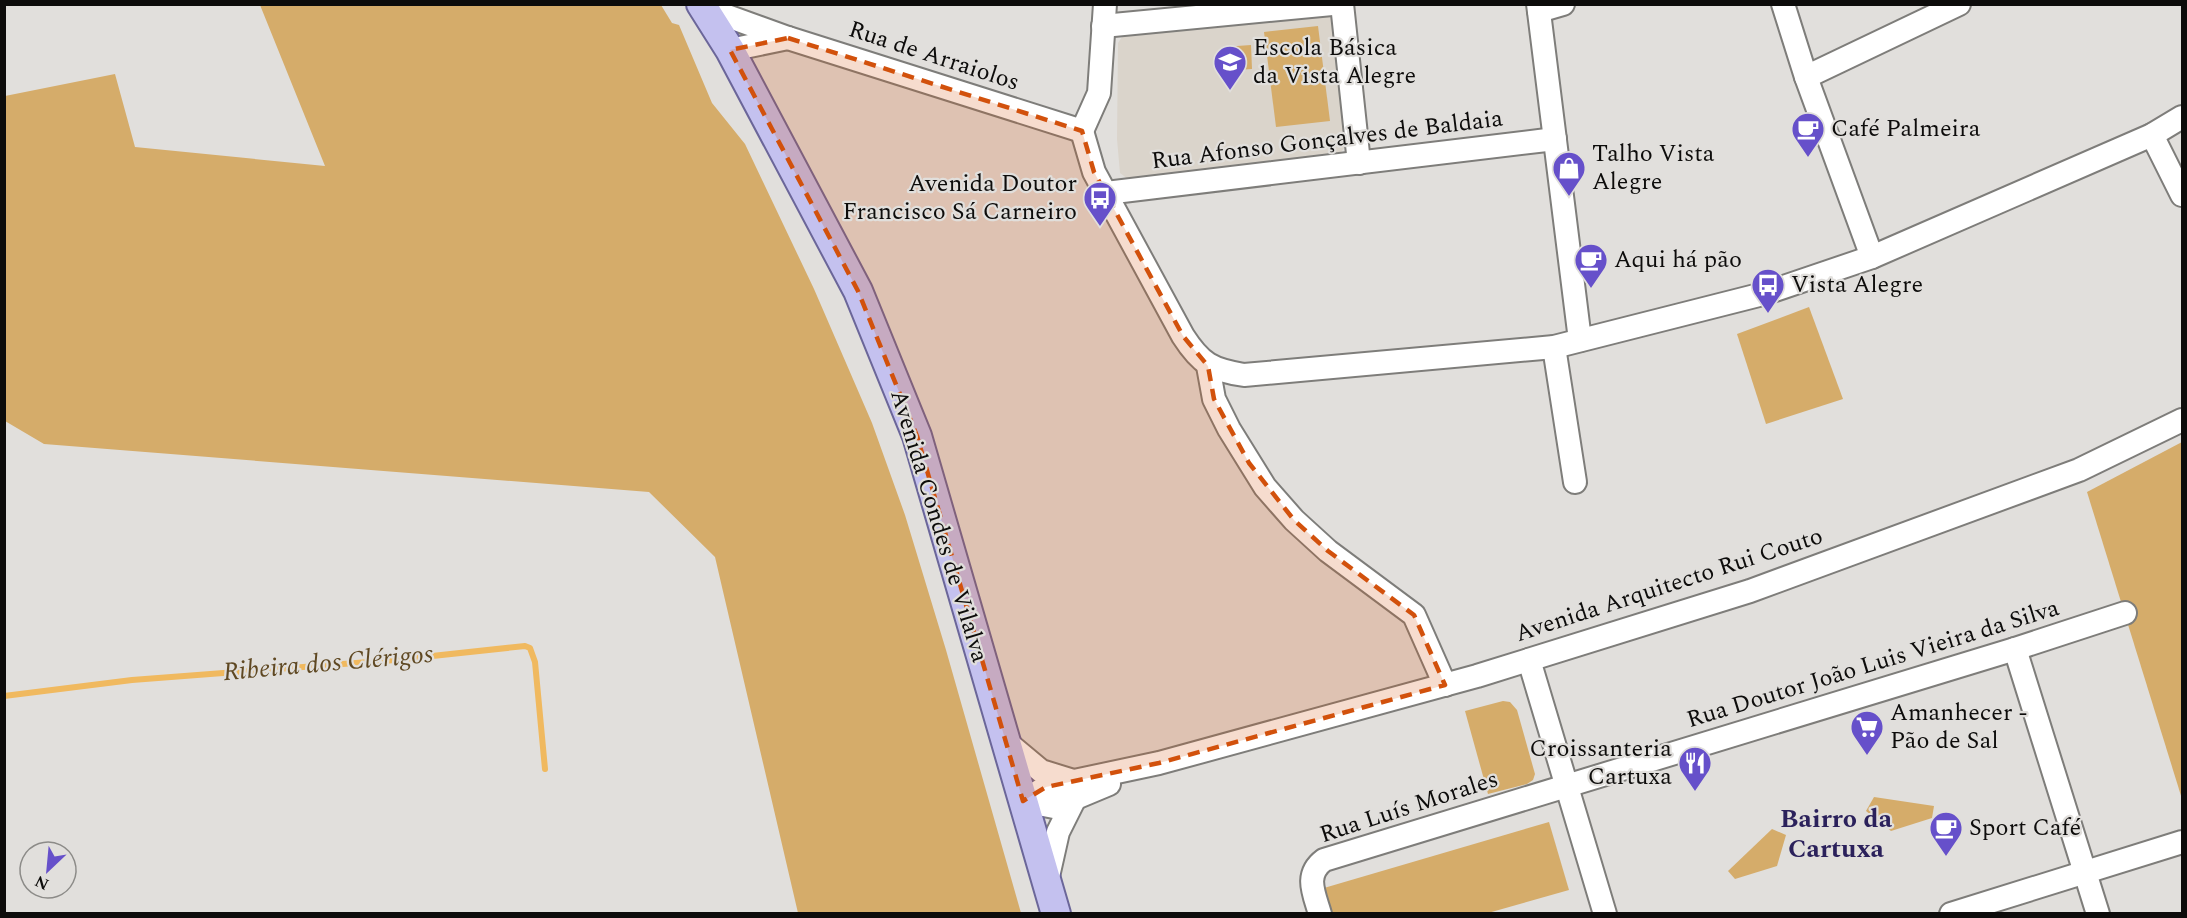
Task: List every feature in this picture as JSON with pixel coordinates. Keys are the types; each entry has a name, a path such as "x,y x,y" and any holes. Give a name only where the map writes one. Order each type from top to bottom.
{"main road":[{"name":"Avenida Condes de Vilalva","path":"702,6 730,50 858,291 917,436 1056,914"}],"street":[{"path":"1332,4 1104,15 1099,93 1082,131 1089,160 1195,355 1208,366 1227,372 1244,375 1554,347 1763,294 1872,257 2152,135 2182,117"},
{"path":"1342,4 1359,163"},
{"path":"1563,4 1538,8 1580,340"},
{"path":"1783,4 1806,77 1872,257"},
{"path":"1806,77 1959,4"},
{"name":"Rua de Arraiolos","path":"702,6 788,38 1082,131"},
{"path":"730,50 788,38"},
{"path":"2152,135 2182,195"},
{"name":"Rua Afonso Gonçalves de Baldaia","path":"1106,194 1554,138"},
{"path":"1554,347 1575,482"},
{"path":"1208,366 1214,399 1229,429 1265,487 1294,520 1328,551 1414,615 1446,684"},
{"name":"Avenida Arquitecto Rui Couto","path":"1023,801 1054,807 1075,790 1159,763 1529,660 1750,591 2079,470 2182,420"},
{"name":"Rua Doutor João Luis Vieira da Silva","path":"1567,785 2015,649 2125,613"},
{"path":"2015,649 2087,872 2098,914"},
{"path":"1529,660 1605,914"},
{"name":"Avenida Arquitecto Rui Couto","path":"1005,741 1041,771 1075,790"},
{"name":"Rua Luís Morales","path":"1320,914 1311,880 1312,872 1324,860 1567,785"},
{"path":"1047,883 1058,831 1075,790"},
{"path":"1951,914 2182,842"}],"highlighted area":[{"path":"788,38 1082,131 1094,172 1183,336 1208,366 1214,399 1249,463 1294,520 1328,551 1414,615 1445,685 1159,763 1046,787 1023,801 917,436 858,291 730,50"}],"shaded area":[{"path":"260,5 661,5 672,23 679,25 712,103 745,144 814,289 872,423 905,515 1021,913 798,913 715,557 649,492 44,444 5,421 5,96 115,74 135,147 325,166"},
{"name":"Escola Básica da Vista Alegre","path":"1326,14 1334,20 1348,143 1341,152 1128,179 1120,173 1117,139 1118,43 1124,34"},
{"path":"1318,26 1330,121 1276,127 1264,32"},
{"path":"1251,45 1252,69 1224,71 1223,47"},
{"path":"1809,307 1843,399 1766,424 1737,334"},
{"path":"2182,442 2182,799 2087,492"},
{"path":"1503,701 1510,702 1517,710 1535,774 1533,780 1527,784 1488,794 1465,711"},
{"path":"1874,797 1934,806 1932,818 1891,831 1866,811"},
{"path":"1549,822 1569,890 1488,913 1332,913 1324,888"},
{"path":"1772,829 1786,835 1777,866 1735,879 1728,871"}],"waterway":[{"name":"Ribeira dos Clérigos","path":"4,696 132,680 395,660 525,646 530,648 535,662 545,769"}],"place":[{"name":"Escola Básica da Vista Alegre","path":"1230,91"},
{"name":"Café Palmeira","path":"1808,158"},
{"name":"Talho Vista Alegre","path":"1569,197"},
{"name":"Avenida Doutor Francisco Sá Carneiro","path":"1100,227"},
{"name":"Aqui há pão","path":"1591,289"},
{"name":"Vista Alegre","path":"1768,314"},
{"name":"Amanhecer - Pão de Sal","path":"1867,756"},
{"name":"Croissanteria Cartuxa","path":"1695,792"},
{"name":"Sport Café","path":"1946,857"}],"district":[{"name":"Bairro da Cartuxa","path":"1836,834"}]}
